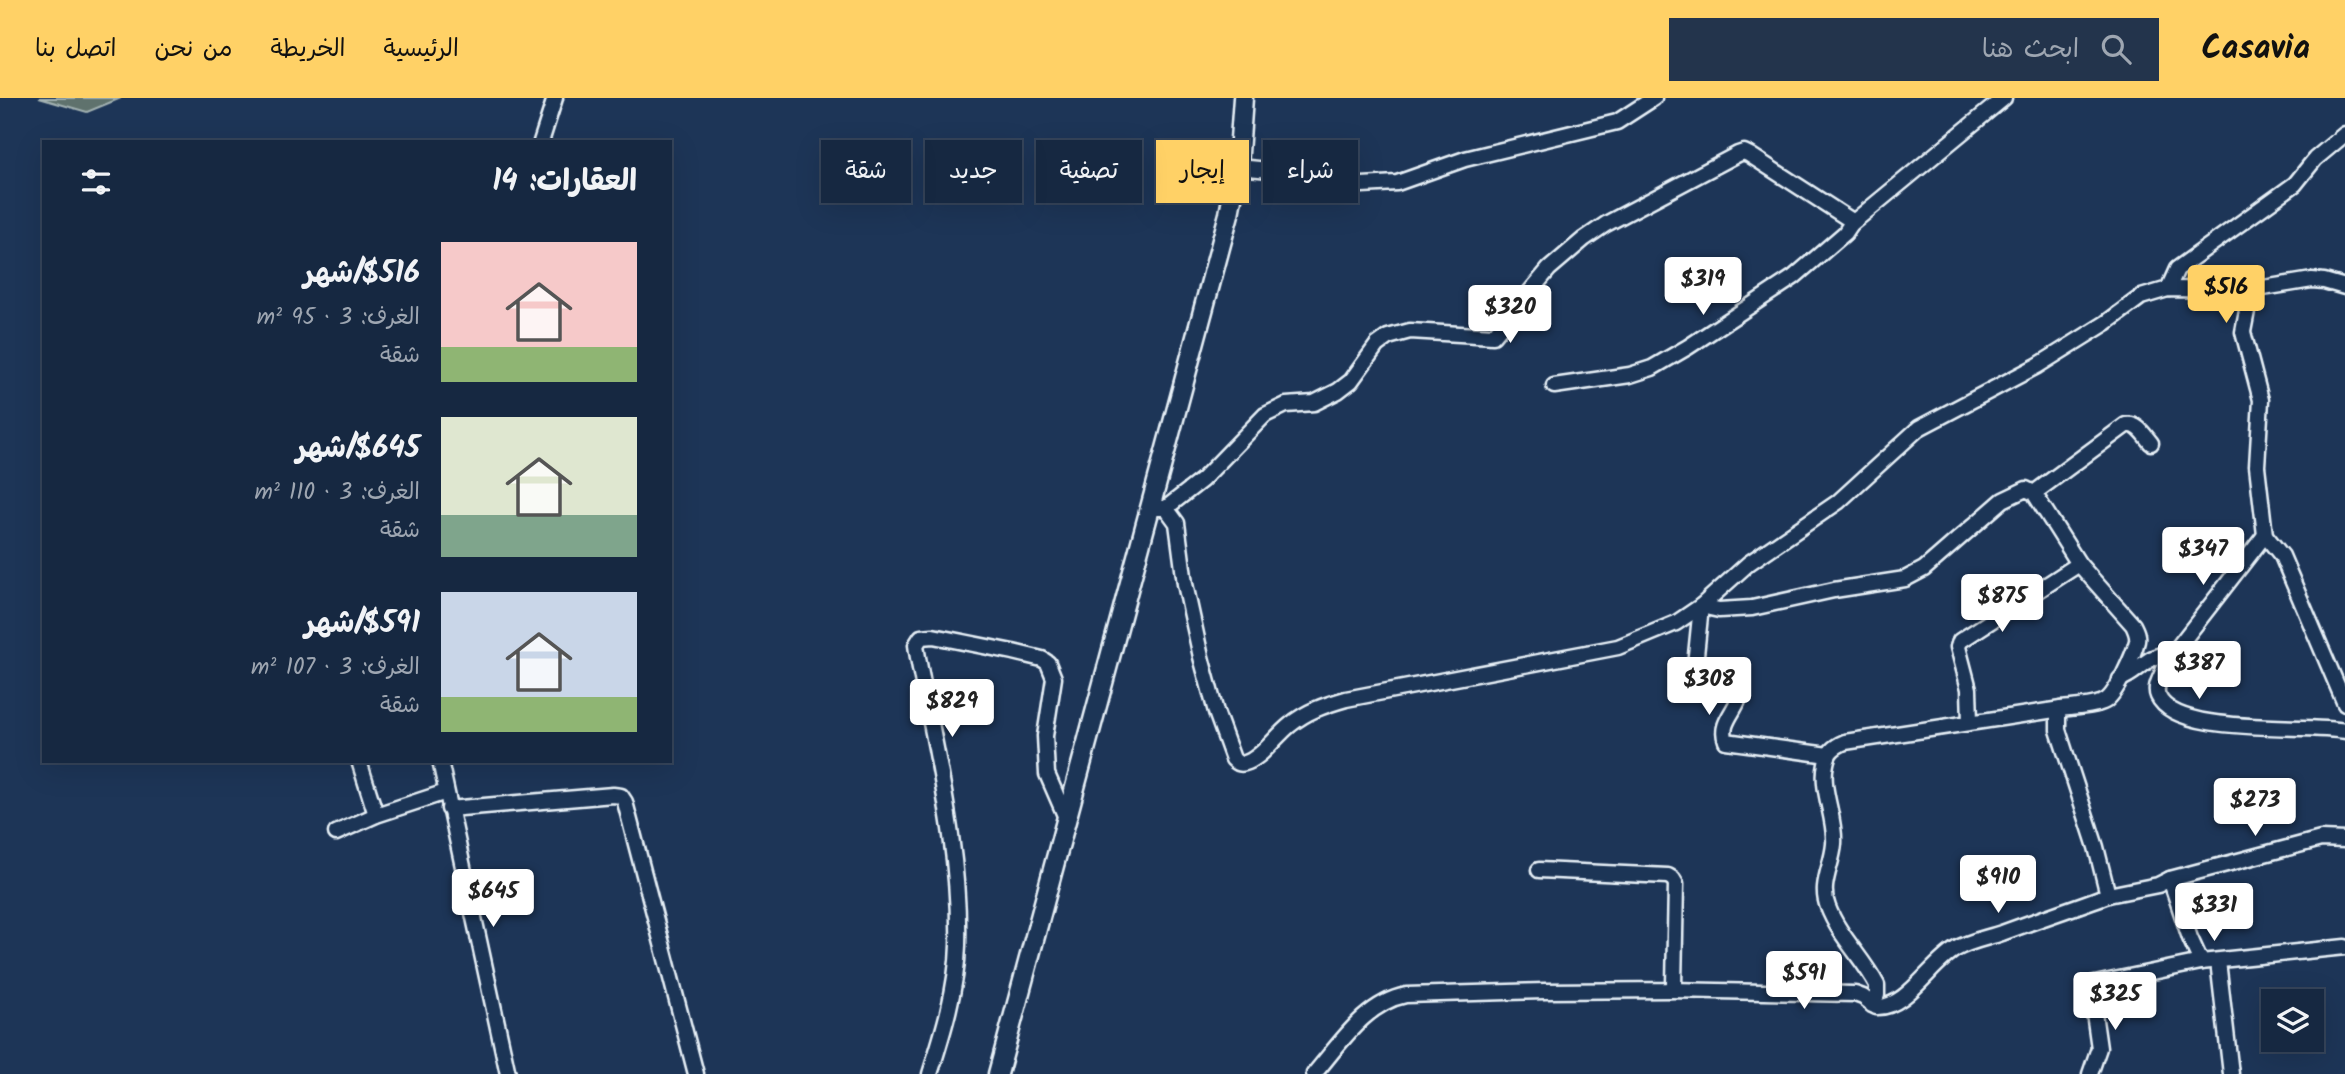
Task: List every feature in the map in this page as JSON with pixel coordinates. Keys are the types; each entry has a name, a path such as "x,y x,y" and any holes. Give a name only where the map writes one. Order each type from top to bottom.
{"main road":[{"path":"1240,140 1244,98"},
{"path":"998,1074 1067,820 1158,508 1231,203"}],"street":[{"path":"542,140 555,98"},
{"path":"1249,168 1362,185 1397,183 1465,159 1552,140 1617,122 1654,98"},
{"path":"1554,386 1630,375 1652,368 1688,347 1794,277 1845,233 1851,224 2004,98"},
{"path":"2168,289 2177,269 2295,184 2315,159 2345,134"},
{"path":"1851,224 1849,219 1744,152 1606,224 1584,239 1549,269 1493,336 1410,331 1388,337 1377,345 1351,381 1338,391 1314,403 1286,405 1265,415 1202,480 1158,508 1177,523 1189,606 1216,712 1233,759 1243,764 1257,757 1290,724 1315,708 1346,699 1618,647 1676,623 1701,606 1749,563 1838,502 1919,428 2037,366 2106,323 2141,297 2168,289 2250,290 2312,280 2345,287"},
{"path":"2250,290 2243,332 2261,400 2257,466 2265,535 2282,556 2345,704"},
{"path":"2034,493 2126,425 2137,427 2151,443"},
{"path":"1701,606 1719,610 1752,608 1834,590 1905,579 1923,569 2003,500 2026,489 2034,493 2079,564 2137,633 2137,640 2120,679 2106,700 1845,742 1835,746 1828,755 1824,769 1832,813 1834,846 1823,892 1835,921 1877,985 1877,995 1872,1005"},
{"path":"2265,535 2168,660 2157,688 2158,697 2179,716 2247,726 2345,731"},
{"path":"1970,722 1969,689 1958,647 1960,640 2079,564"},
{"path":"1701,606 1695,675 1729,675 1738,679 1741,690 1725,724 1726,741 1828,755"},
{"path":"930,1074 951,997 958,947 957,890 916,645 921,636 1000,650 1042,659 1048,663 1054,678 1045,736 1047,774 1067,820"},
{"path":"2120,679 2130,677 2156,656 2166,655 2168,660"},
{"path":"2061,709 2058,714 2058,730 2096,847 2108,895"},
{"path":"360,763 376,815"},
{"path":"440,763 508,1074"},
{"path":"335,833 376,815 446,792"},
{"path":"449,809 621,796 625,802 696,1074"},
{"path":"1314,1074 1373,1009 1392,998 1406,995 1671,990 1855,995 1879,1008 1892,1004 1956,948 2108,895 2158,885 2170,879 2321,839 2345,840"},
{"path":"1539,870 1668,876 1674,879 1674,985 1671,990"},
{"path":"2170,879 2201,962"},
{"path":"2090,1074 2099,1048 2090,985 2201,962 2345,947"},
{"path":"2218,961 2231,1074"}],"green space":[{"path":"39,98 121,98 87,112"}]}
